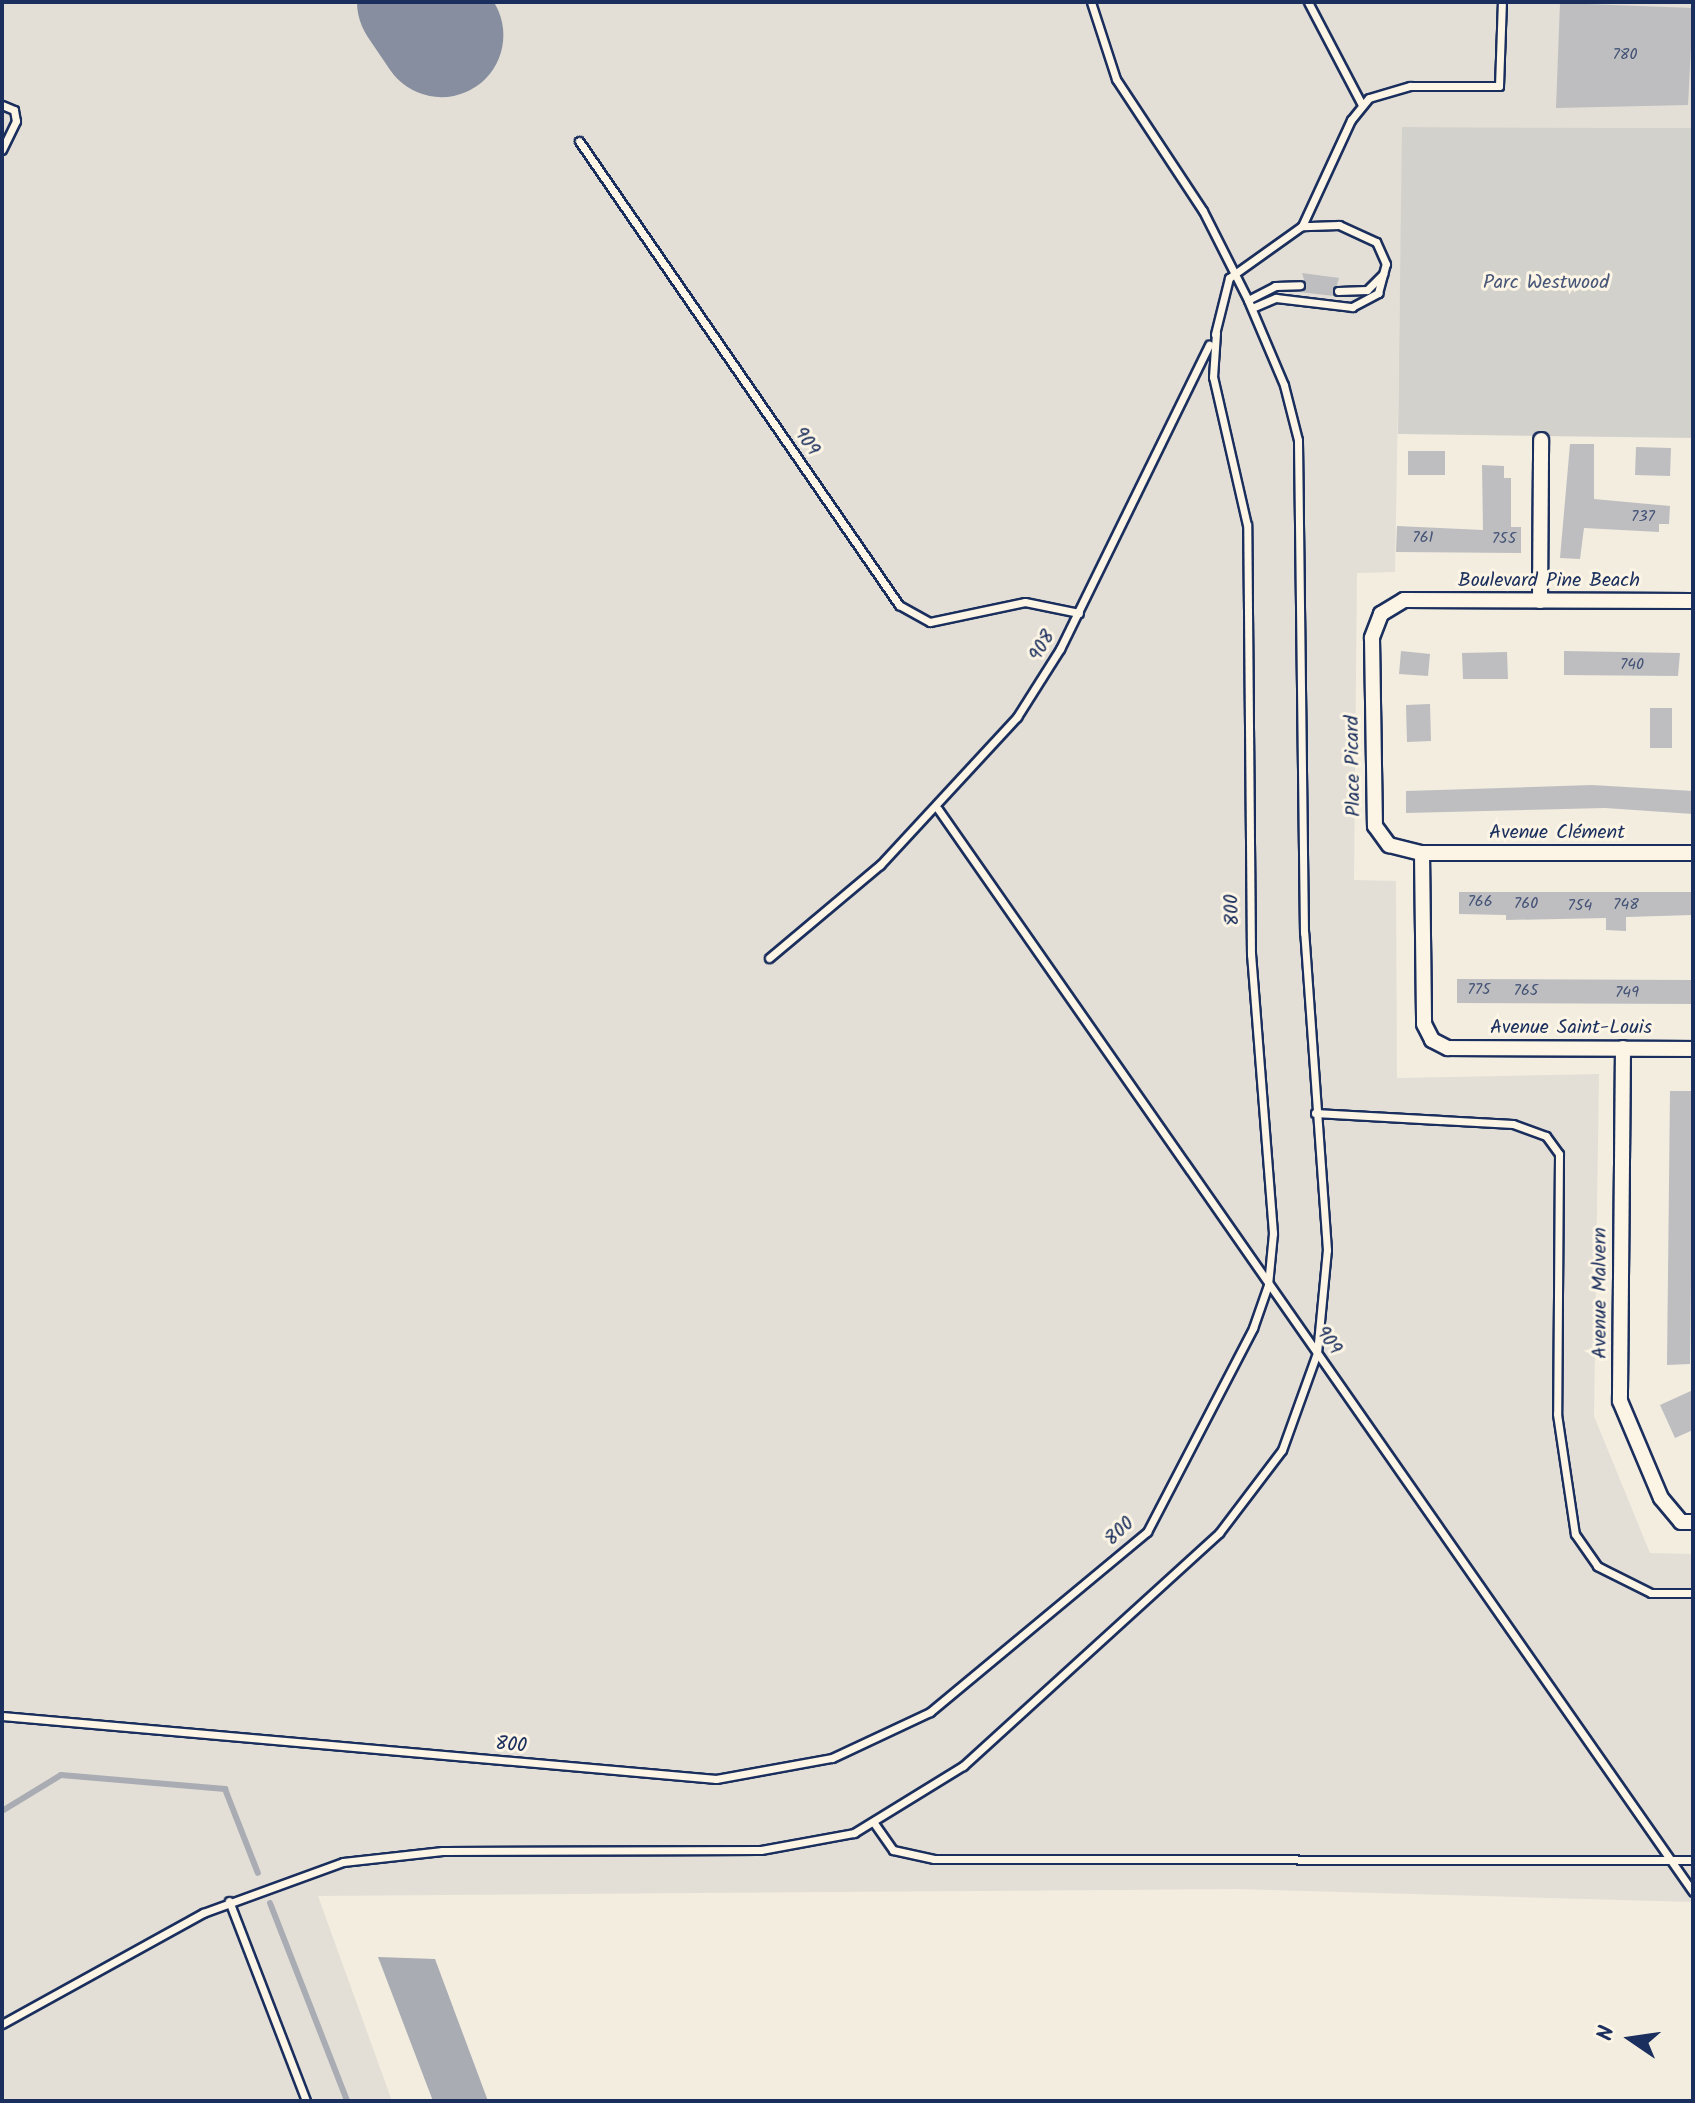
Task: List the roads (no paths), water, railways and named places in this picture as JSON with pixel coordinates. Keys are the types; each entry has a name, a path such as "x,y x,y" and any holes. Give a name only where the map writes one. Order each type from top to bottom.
{"street":[{"path":"1540,601 1541,440"},
{"name":"Boulevard Pine Beach","path":"1404,600 1693,601"},
{"name":"Place Picard","path":"1404,600 1381,614 1372,638 1375,826 1389,845 1422,853"},
{"name":"Avenue Clément","path":"1422,853 1693,853"},
{"name":"Avenue Saint-Louis","path":"1422,853 1424,1024 1432,1040 1448,1048 1693,1049"},
{"name":"Avenue Malvern","path":"1623,1048 1620,1401 1661,1498 1687,1522"}],"lane":[{"path":"2,2024 229,1901 299,1873 406,1853 761,1850 832,1839 874,1823 963,1766 1239,1512 1282,1450 1317,1353 1327,1250 1304,933 1301,466 1284,385 1252,308 1203,211 1116,79 1091,2"},
{"path":"1308,2 1362,105"},
{"path":"1234,273 1302,226 1362,105 1392,88 1499,86 1502,2"},
{"path":"2,105 14,110 16,121 2,150"},
{"name":"909","path":"579,141 899,605 930,622 1025,602 1079,613"},
{"path":"1252,308 1276,298 1361,306 1378,293 1386,264 1376,242 1353,228 1302,226"},
{"path":"1338,291 1367,290 1386,264"},
{"name":"908","path":"769,958 938,809 1017,717 1079,613 1216,333 1234,273"},
{"path":"1248,300 1282,284 1300,285"},
{"name":"800","path":"2,1716 716,1779 832,1758 930,1712 1147,1532 1225,1386 1268,1285 1272,1197 1248,858 1249,551 1241,485 1213,377 1216,333"},
{"name":"909","path":"938,809 1693,1892"},
{"path":"1315,1113 1513,1124 1546,1136 1559,1154 1557,1414 1575,1534 1597,1566 1651,1593 1693,1593"},
{"path":"874,1823 893,1850 934,1859 1693,1860"},
{"path":"229,1901 306,2101"}],"waterway":[{"path":"2,1811 61,1775 225,1789 258,1873"},
{"path":"270,1903 347,2101"}],"park label":[{"name":"Parc Westwood","path":"1546,283"}]}
